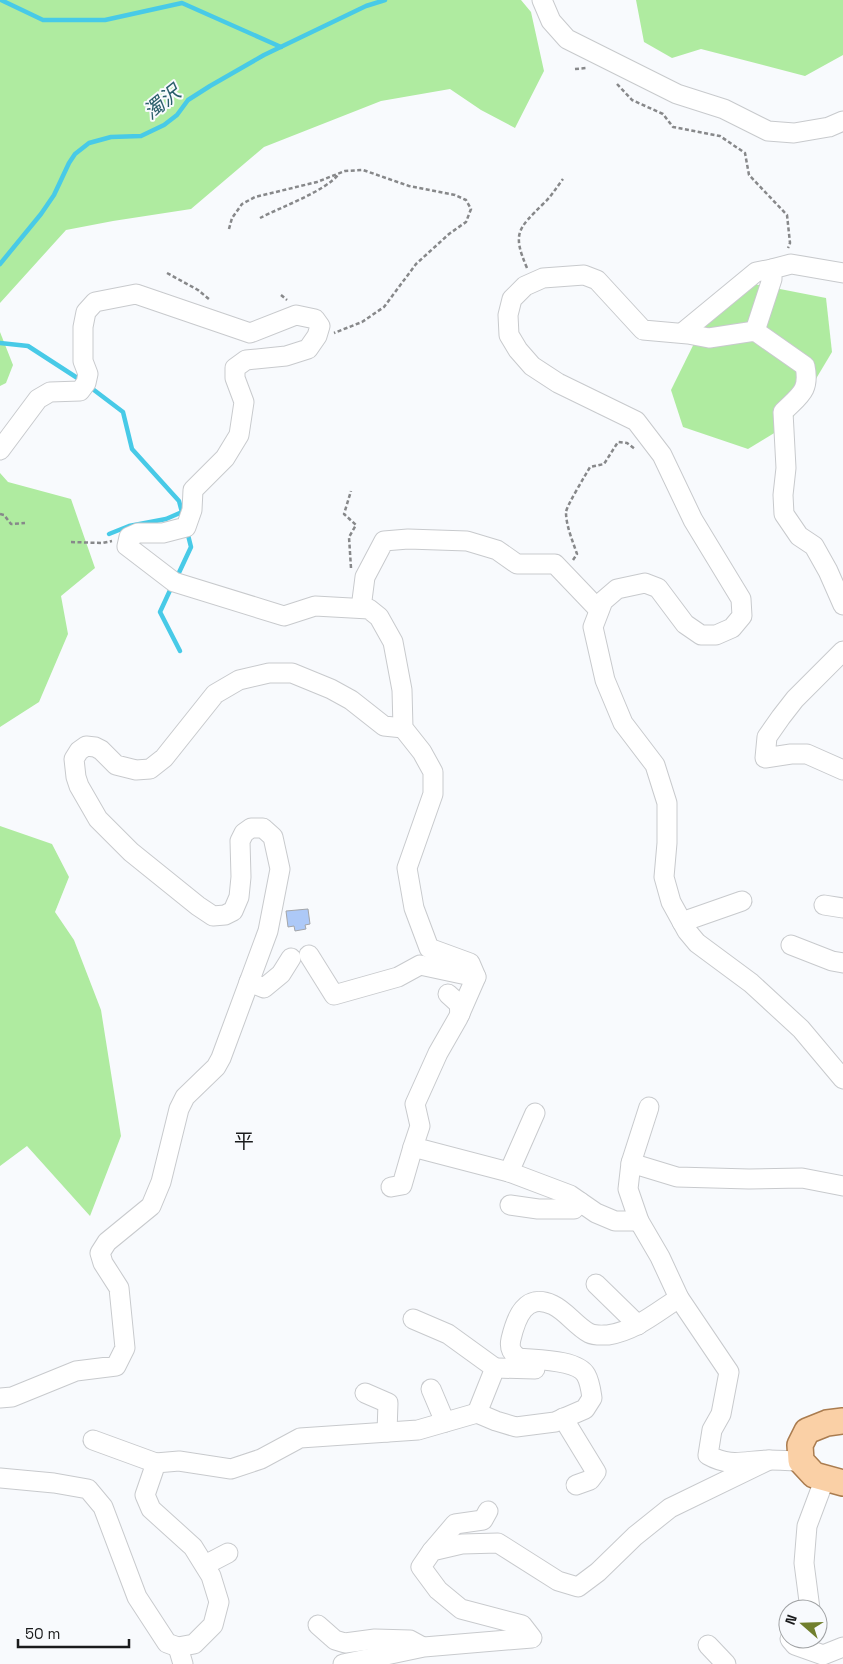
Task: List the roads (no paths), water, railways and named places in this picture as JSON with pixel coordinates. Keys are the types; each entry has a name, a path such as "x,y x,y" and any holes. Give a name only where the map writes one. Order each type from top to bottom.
{"main road":[{"path":"834,1481 814,1475 801,1461 800,1445 807,1431 827,1423 843,1421"}],"street":[{"path":"542,0 551,21 567,39 677,94 724,109 768,131 794,133 829,127 843,121"},
{"path":"682,333 756,272 791,264 843,273"},
{"path":"755,332 776,268"},
{"path":"843,605 828,571 814,546 799,536 784,514 783,495 786,468 783,412 804,390 808,380 805,366 755,332 709,338 682,333 643,330 597,280 584,276 544,278 525,286 512,299 508,315 509,335 518,350 532,366 558,383 636,421 662,455 693,520 741,599 742,616 732,628 716,635 701,635 685,624 658,588 645,583 617,590 602,601 593,627 598,653 605,680 622,723 655,765 667,803 667,843 664,877 671,902 682,922 697,943 751,983 801,1029 843,1078"},
{"path":"0,450 38,399 50,392 80,391 86,383 88,374 83,361 83,327 86,312 95,302 136,294 250,333 296,316 315,319 320,326 308,349 286,356 246,360 235,368 235,378 244,402 239,435 225,458 193,490 192,510 186,527 163,533 138,533 129,537 127,546 174,582 284,616 315,606 362,602 379,617 393,642 402,690 403,728 422,752 433,772 433,794 407,868 414,908 429,948 470,963 476,977 460,1014 438,1053 415,1104 420,1126 402,1185 391,1187"},
{"path":"362,602 365,577 384,541 408,539 467,541 497,550 517,564 555,564 599,610"},
{"path":"843,651 781,717 767,737 765,758 791,754 807,754 843,770"},
{"path":"0,1398 12,1397 76,1371 116,1366 125,1348 119,1288 103,1263 100,1253 107,1242 151,1206 161,1182 179,1109 185,1097 216,1067 221,1058 268,931 280,869 273,837 263,828 251,828 244,833 240,841 241,877 239,897 233,911 225,915 213,916 131,852 98,819 76,777 74,759 79,751 86,746 95,747 101,750 116,765 136,770 150,769 164,758 215,694 239,680 269,673 292,673 331,688 351,700 384,726 403,728"},
{"path":"682,922 742,902"},
{"path":"824,905 843,908"},
{"path":"791,945 832,961 843,963"},
{"path":"249,982 264,988 300,956 334,995 398,977 420,965 476,977"},
{"path":"448,994 459,1004 460,1014"},
{"path":"649,1107 630,1163 628,1189 640,1220 679,1298 729,1372 721,1414 712,1430 708,1455 721,1462 801,1461"},
{"path":"509,1172 535,1113"},
{"path":"413,1148 509,1172 570,1195 596,1213 615,1221 640,1220"},
{"path":"630,1163 677,1177 749,1180 802,1178 843,1186"},
{"path":"510,1205 538,1209 574,1209 580,1202"},
{"path":"596,1284 638,1325"},
{"path":"93,1440 156,1463 179,1461 231,1469 261,1459 300,1438 418,1430 477,1413 516,1427 555,1422 585,1409 592,1398 586,1374 566,1363 519,1358 513,1354 510,1345 514,1325 523,1307 532,1303 542,1302 553,1305 588,1332 596,1335 632,1329 679,1298"},
{"path":"413,1319 448,1334 494,1368 558,1370 566,1363"},
{"path":"477,1413 494,1368"},
{"path":"431,1389 445,1422"},
{"path":"365,1393 388,1403 388,1432"},
{"path":"563,1418 596,1472 590,1480 576,1485"},
{"path":"432,1551 462,1544 498,1543 558,1581 578,1587 598,1572 635,1536 670,1508 770,1460"},
{"path":"0,1478 54,1483 88,1489 103,1507 137,1597 167,1643 181,1656 213,1625 219,1602 217,1566 151,1509 145,1495 156,1463"},
{"path":"809,1599 804,1563 807,1526 834,1481"},
{"path":"343,1664 424,1647 532,1638 522,1624 461,1609 438,1590 420,1567 455,1524 483,1520 488,1512"},
{"path":"318,1625 335,1640 345,1643 375,1639 410,1640 424,1647"},
{"path":"708,1645 726,1664"},
{"path":"806,1649 823,1655 843,1647"}],"waterway":[{"path":"1,0 43,20 105,20 182,3 281,47"},
{"name":"濁沢","path":"0,264 54,195 75,154 89,143 111,137 141,136 164,125 177,115 188,100 264,55 366,6 385,0"},
{"path":"0,343 28,346 82,381"},
{"path":"90,387 123,412 132,449 179,501 183,516"},
{"path":"109,534 129,526 166,519 182,512"},
{"path":"176,579 191,547 187,531"},
{"path":"172,586 160,612 180,651"}],"district":[{"name":"平","path":"244,1141"}]}
